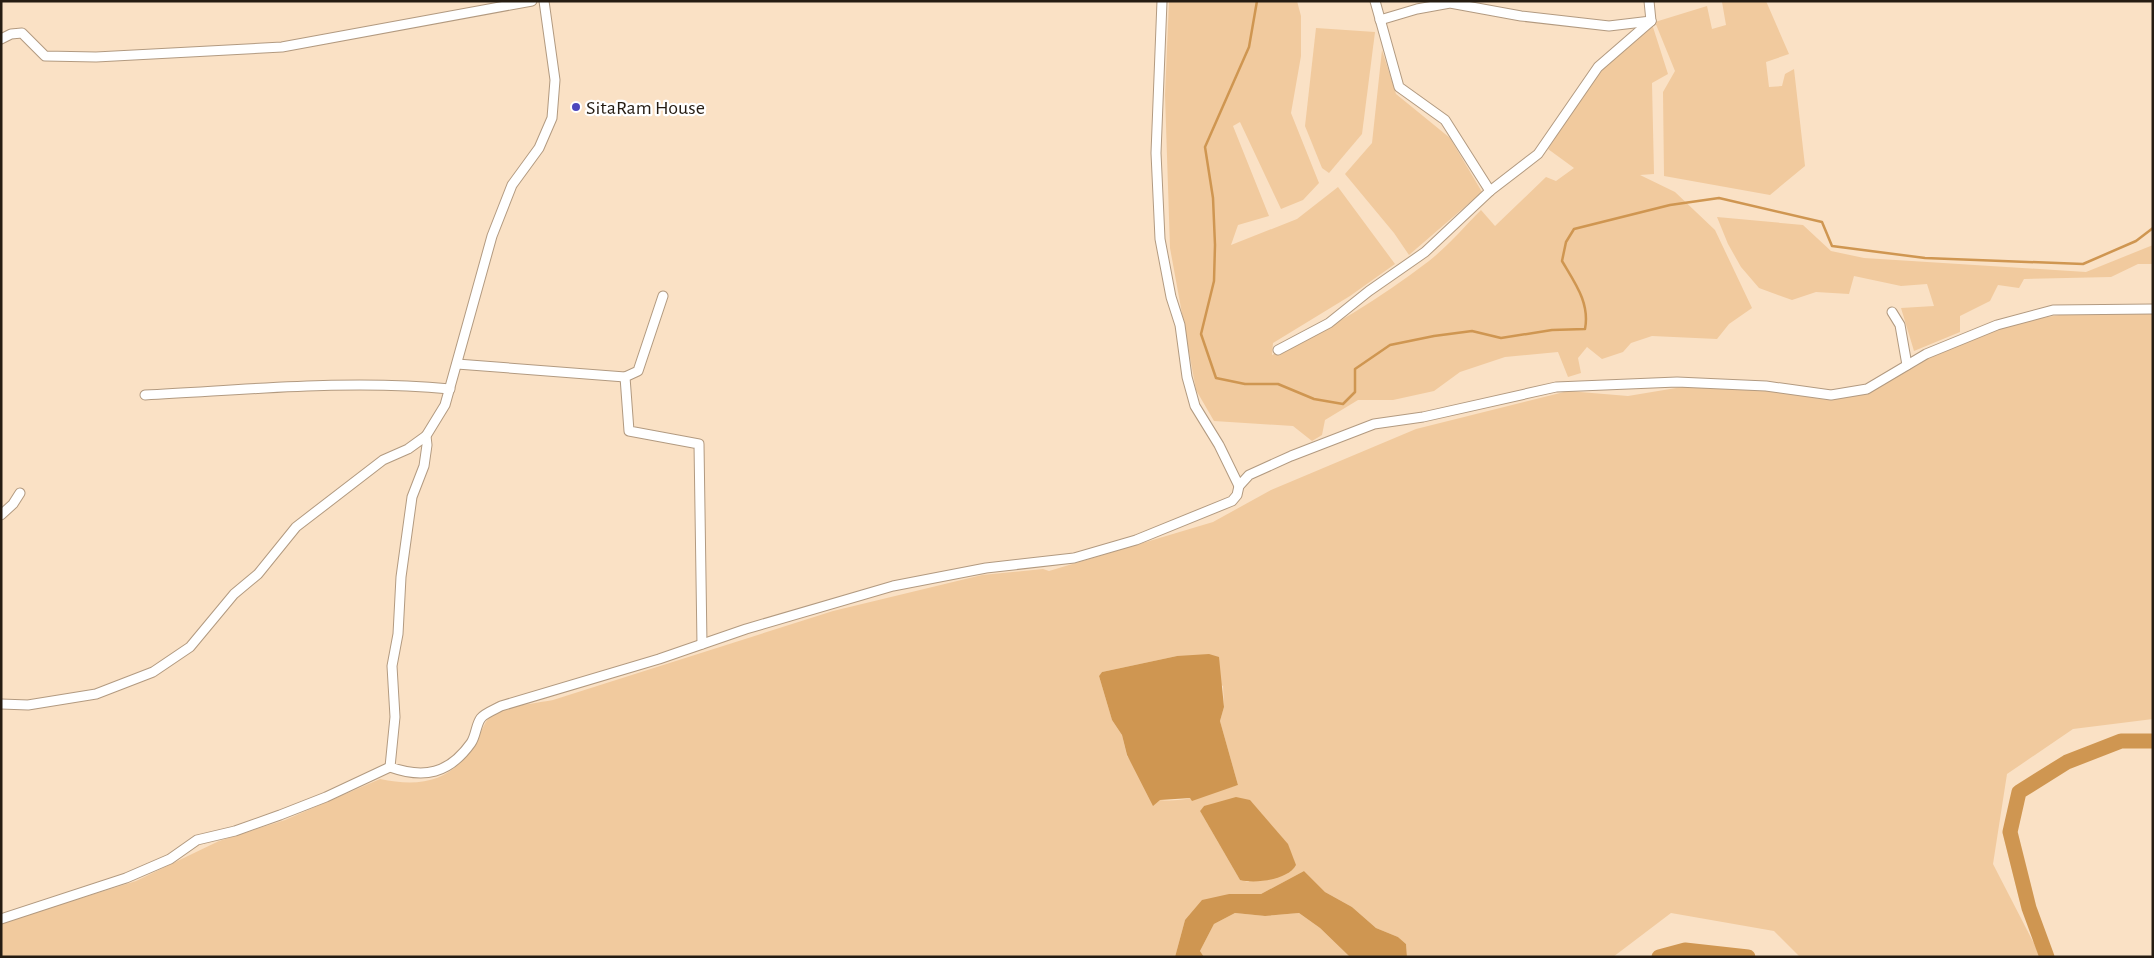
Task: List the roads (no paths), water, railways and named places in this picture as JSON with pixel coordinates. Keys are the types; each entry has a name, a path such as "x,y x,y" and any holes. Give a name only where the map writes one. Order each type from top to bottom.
{"street":[{"path":"1,39 11,34 22,33 45,56 96,57 282,47 532,1"},
{"path":"1,704 28,705 96,694 153,672 190,647 234,594 258,574 296,527 383,460 408,449 426,436 445,405 492,236 512,185 539,148 552,118 555,80 544,1"},
{"path":"1162,1 1156,153 1160,240 1171,297 1180,325 1187,377 1195,406 1219,445 1239,486"},
{"path":"1376,1 1399,87 1445,120 1490,192"},
{"path":"1650,1 1651,21"},
{"path":"1380,20 1417,9 1450,3 1521,16 1609,26 1651,21"},
{"path":"1278,350 1330,323 1369,291 1425,252 1490,192 1538,154 1598,66 1651,21"},
{"path":"457,364 625,377 638,371 663,296"},
{"path":"1,919 126,878 170,859 197,840 235,831 280,815 326,797 390,767 406,773 430,774 451,765 472,742 481,718 501,706 893,586 986,568 1074,558 1128,543 1232,501 1237,495 1239,486 1250,475 1258,471 1374,424 1423,417 1556,387 1677,382 1766,386 1831,395 1867,389 1926,354 1997,325 2052,310 2153,309"},
{"path":"1892,312 1900,324 1907,365"},
{"path":"625,377 629,431 700,444 702,644"},
{"path":"146,395 308,386 409,385 450,389"},
{"path":"390,767 394,717 392,666 398,634 400,585 412,497 424,466 427,445 426,436"},
{"path":"1,515 20,492"}],"waterway":[{"path":"1257,1 1249,47 1205,147 1213,198 1215,245 1214,281 1201,334 1216,378 1245,384 1278,384 1314,399 1343,404 1355,392 1355,369 1390,345 1472,331 1501,338 1552,330 1585,329 1586,320 1583,302 1576,285 1562,261 1566,242 1574,229 1670,205 1719,198 1822,222 1832,246 1925,258 2083,264 2136,241 2153,228"},
{"path":"2047,957 2029,908 2010,832 2019,792 2067,762 2121,741 2153,741"},
{"path":"1659,957 1685,950 1748,957"}],"place":[{"name":"SitaRam House","path":"576,107"}]}
